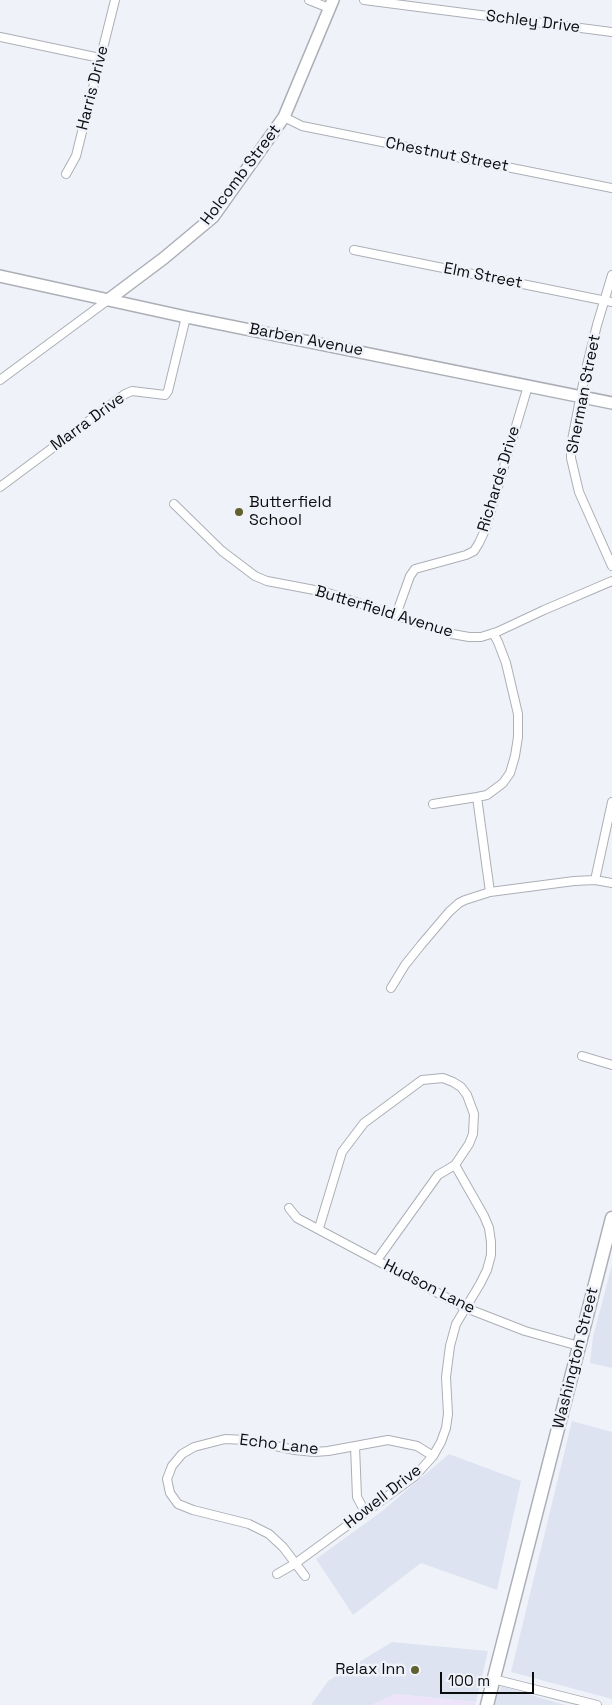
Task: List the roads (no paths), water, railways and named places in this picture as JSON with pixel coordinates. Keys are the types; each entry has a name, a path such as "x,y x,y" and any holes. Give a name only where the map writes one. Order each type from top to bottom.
{"main road":[{"name":"Washington Street","path":"486,1705 612,1218"}],"street":[{"name":"Harris Drive","path":"66,174 76,156 115,0"},
{"path":"309,0 331,4"},
{"name":"Schley Drive","path":"364,0 612,32"},
{"name":"Holcomb Street","path":"0,380 164,258 210,221 284,117 331,4"},
{"path":"0,37 100,58"},
{"name":"Chestnut Street","path":"284,117 302,126 612,188"},
{"name":"Elm Street","path":"354,250 608,301"},
{"name":"Sherman Street","path":"612,275 608,301 590,352 571,445 573,472 579,492 612,566"},
{"name":"Barben Avenue","path":"0,276 186,317 612,403"},
{"name":"Marra Drive","path":"0,486 125,394 132,391 165,395 168,391 186,317"},
{"name":"Richards Drive","path":"396,615 410,576 415,569 466,556 479,543 528,386"},
{"name":"Butterfield Avenue","path":"174,504 222,550 255,576 267,581 325,592 452,634 475,637 493,633 612,581"},
{"path":"433,804 487,794 503,783 510,773 518,737 516,701 506,663 493,633"},
{"path":"477,797 490,892"},
{"path":"595,880 612,802"},
{"path":"391,988 405,965 449,912 466,900 490,892 595,880 612,883"},
{"path":"582,1056 612,1064"},
{"path":"319,1228 342,1152 364,1123 422,1080 443,1078 453,1082 461,1087 474,1114 473,1134 469,1144 454,1165 438,1175 378,1260"},
{"name":"Howell Drive","path":"277,1574 296,1563 415,1476 433,1456 441,1442 448,1414 447,1357 456,1324 486,1270 492,1242 484,1216 454,1165"},
{"name":"Hudson Lane","path":"290,1208 297,1218 319,1228 466,1308 525,1332 579,1346"},
{"name":"Echo Lane","path":"304,1576 283,1547 269,1534 249,1524 193,1510 178,1504 170,1492 167,1479 172,1466 182,1454 194,1447 225,1439 246,1440 294,1450 314,1452 388,1440 417,1446 433,1456"},
{"path":"354,1446 357,1497 365,1512"},
{"path":"494,1679 597,1705"}],"place":[{"name":"Butterfield School","path":"239,512"},
{"name":"Relax Inn","path":"415,1670"}]}
